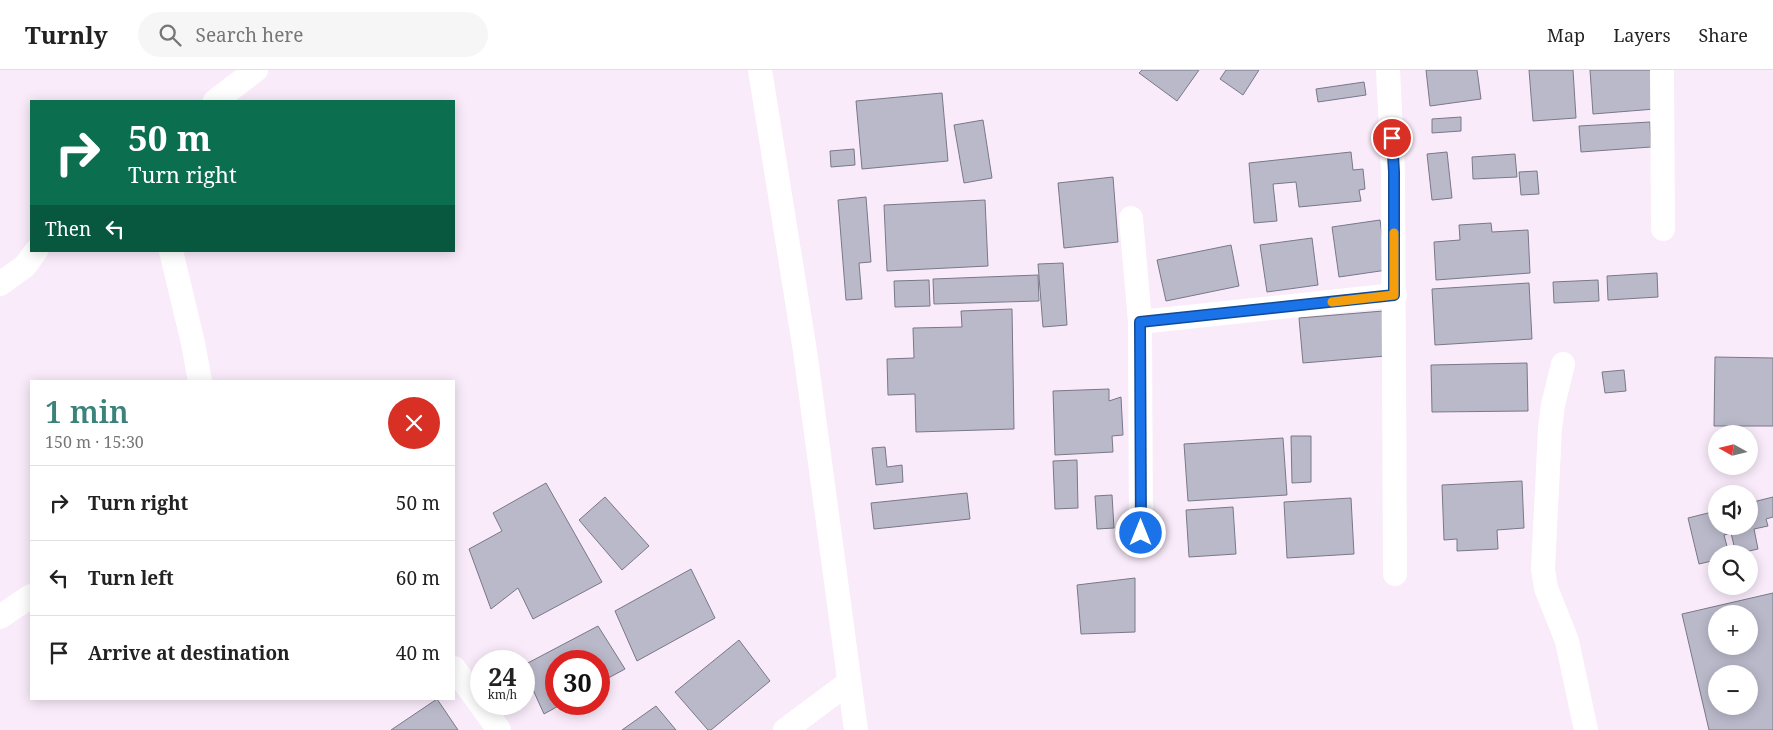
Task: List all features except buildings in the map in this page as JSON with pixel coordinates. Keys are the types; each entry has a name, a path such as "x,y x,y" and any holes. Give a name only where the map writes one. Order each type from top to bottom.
{"street":[{"path":"216,100 256,70"},
{"path":"760,70 805,351 848,684 856,730"},
{"path":"1388,70 1394,172 1395,574"},
{"path":"1662,70 1663,229"},
{"path":"1131,218 1140,322 1141,533"},
{"path":"0,284 25,266 35,252"},
{"path":"171,252 200,380"},
{"path":"1140,322 1394,295"},
{"path":"1563,364 1553,405 1550,428 1543,569 1546,588 1567,641 1586,730"},
{"path":"0,618 30,597"},
{"path":"455,669 498,730"},
{"path":"785,730 848,684"}],"slow traffic":[{"path":"1332,302 1394,295 1394,233"}],"route":[{"path":"1141,533 1140,322 1394,295 1394,172 1392,138"}]}
